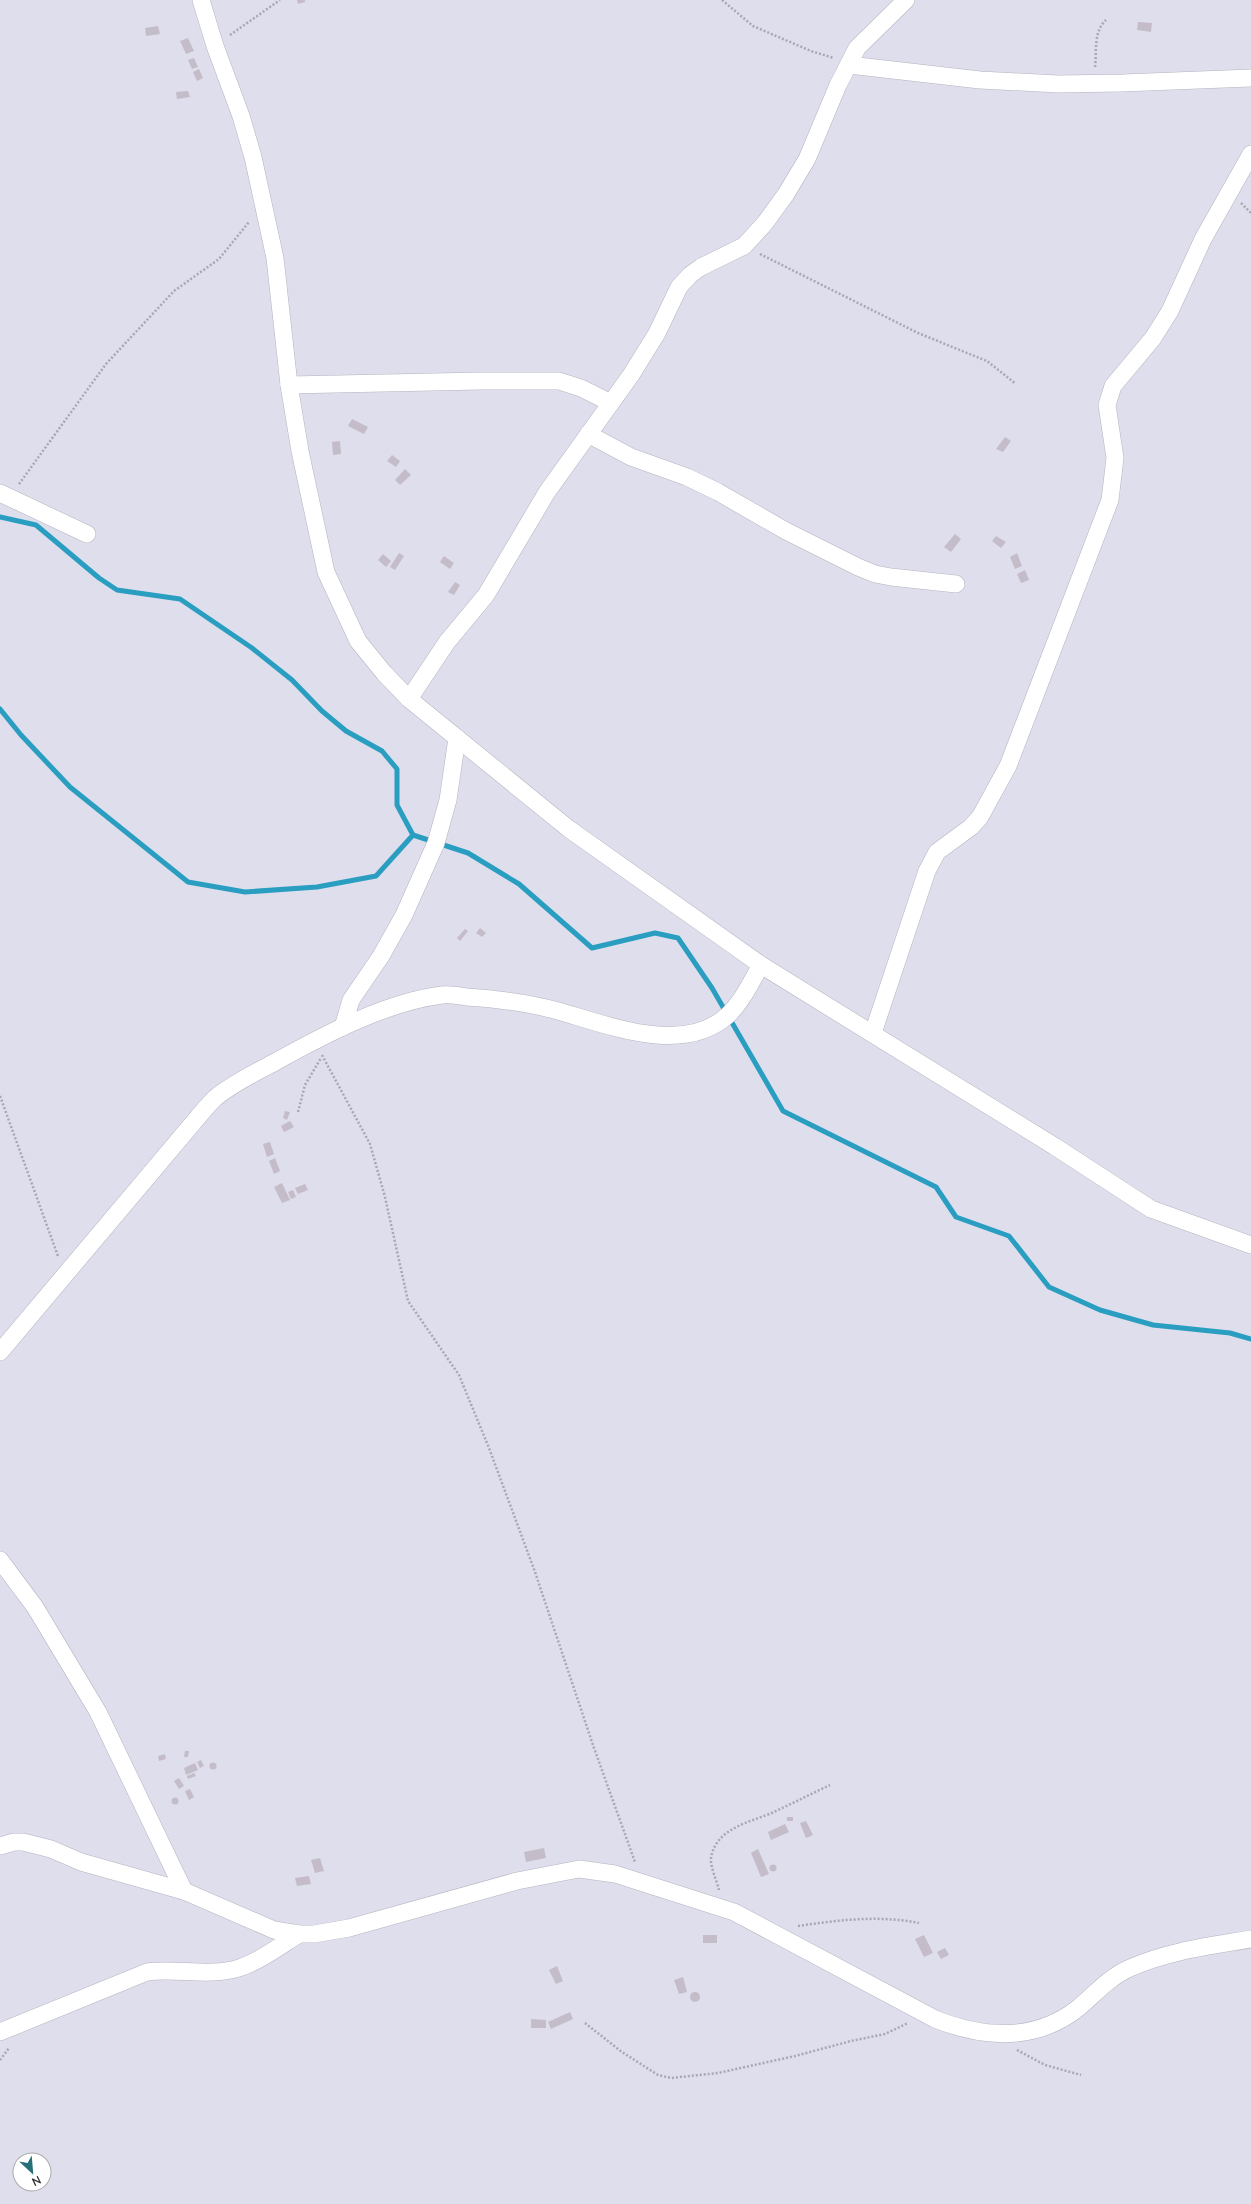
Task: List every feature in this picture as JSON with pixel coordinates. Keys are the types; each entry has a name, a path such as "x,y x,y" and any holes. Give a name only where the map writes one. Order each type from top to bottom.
{"street":[{"path":"201,0 215,46 241,116 253,157 274,258 289,385 300,450 326,572 358,641 409,699 569,829 760,965 873,1033 1151,1209 1251,1245"},
{"path":"409,699 447,642 486,594 547,492 632,375 657,333 679,287 690,275 701,267 744,246 765,223 786,194 807,159 849,64 858,48 906,0"},
{"path":"849,64 980,80 1092,83 1251,78"},
{"path":"873,1033 927,871 937,852 971,827 980,817 1008,766 1110,500 1115,458 1107,405 1113,386 1153,338 1170,311 1203,239 1251,154"},
{"path":"289,385 558,381 581,388 611,403"},
{"path":"588,434 631,457 687,478 718,492 786,532 858,568 886,576 956,584"},
{"path":"5,495 87,534"},
{"path":"342,1026 351,1000 381,956 404,915 436,843 448,800 457,738"},
{"path":"0,1352 65,1273 216,1098 241,1081 342,1026 401,1005 443,995 499,999 556,1011 641,1033 678,1035 704,1031 728,1015 740,1000 760,965"},
{"path":"0,1560 35,1607 98,1712 184,1891"},
{"path":"0,1846 14,1842 23,1842 51,1849 81,1862 184,1891 274,1930 299,1934 314,1934 350,1928 517,1881 579,1869 615,1874 724,1909 770,1931 927,2015 957,2028 992,2033 1032,2032 1057,2022 1076,2009 1109,1980 1129,1968 1174,1953 1251,1939"},
{"path":"0,2032 147,1972 162,1970 216,1971 239,1968 270,1953 299,1934"}],"path":[{"path":"215,46 280,0"},
{"path":"722,0 753,26 811,51 849,64"},
{"path":"1092,83 1097,34 1100,27 1106,20"},
{"path":"5,495 106,364 174,291 219,259 263,204"},
{"path":"744,246 918,333 987,361 1016,384"},
{"path":"315,1040 370,1144 385,1197 408,1301 460,1375 489,1448 534,1572 642,1883"},
{"path":"298,1112 305,1085 322,1055"},
{"path":"0,1096 65,1273"},
{"path":"724,1909 711,1859 714,1846 723,1836 752,1819 772,1813 830,1785"},
{"path":"770,1931 860,1919 900,1919 919,1923"},
{"path":"585,2023 622,2052 658,2075 671,2078 718,2073 795,2056 851,2040 885,2034 927,2015"},
{"path":"992,2033 1022,2053 1046,2065 1081,2075"}],"building":[{"path":"297,0 305,0 305,2 298,4"},
{"path":"1138,22 1152,23 1151,32 1137,30"},
{"path":"158,26 160,34 146,36 145,28"},
{"path":"188,38 194,51 186,54 180,41"},
{"path":"194,58 198,67 192,69 188,60"},
{"path":"199,69 203,78 197,81 193,72"},
{"path":"188,91 190,97 177,99 176,92"},
{"path":"352,419 368,427 364,434 348,426"},
{"path":"1005,437 1011,441 1003,452 996,449"},
{"path":"340,441 341,454 333,455 332,442"},
{"path":"392,455 400,461 396,467 387,461"},
{"path":"405,469 411,475 400,485 395,480"},
{"path":"955,534 961,539 951,552 944,547"},
{"path":"996,536 1006,542 1001,548 992,541"},
{"path":"399,553 404,556 395,570 390,567"},
{"path":"1017,553 1022,566 1015,569 1010,557"},
{"path":"383,554 391,561 386,567 378,560"},
{"path":"444,556 454,563 450,569 440,562"},
{"path":"1025,570 1029,580 1021,583 1017,574"},
{"path":"455,582 460,585 454,595 448,592"},
{"path":"480,928 486,933 482,937 476,933"},
{"path":"465,929 468,931 460,941 457,938"},
{"path":"285,1111 290,1112 287,1120 283,1118"},
{"path":"290,1121 294,1127 284,1132 281,1126"},
{"path":"270,1142 274,1154 267,1157 263,1144"},
{"path":"275,1158 280,1171 274,1174 269,1161"},
{"path":"282,1183 290,1200 282,1203 274,1187"},
{"path":"305,1184 308,1190 298,1194 295,1188"},
{"path":"293,1190 296,1197 291,1199 288,1192"},
{"path":"185,1751 189,1751 188,1757 184,1757"},
{"path":"165,1754 166,1759 159,1761 158,1756"},
{"path":"201,1760 204,1766 200,1768 197,1762"},
{"path":"213,1762 216,1763 216,1769 213,1770 210,1769 209,1766 210,1763"},
{"path":"195,1763 198,1770 186,1775 184,1768"},
{"path":"194,1773 196,1776 188,1779 187,1776"},
{"path":"179,1778 184,1786 179,1789 174,1781"},
{"path":"190,1789 194,1797 189,1800 185,1791"},
{"path":"175,1797 178,1798 178,1804 175,1805 172,1804 171,1801 172,1798"},
{"path":"787,1817 793,1817 793,1821 787,1821"},
{"path":"806,1821 813,1835 806,1838 800,1823"},
{"path":"785,1824 789,1832 771,1840 768,1832"},
{"path":"544,1848 546,1858 526,1862 524,1852"},
{"path":"758,1849 769,1874 761,1877 751,1853"},
{"path":"320,1858 324,1871 315,1873 311,1860"},
{"path":"773,1865 776,1868 773,1871 770,1868"},
{"path":"309,1876 311,1884 297,1886 295,1878"},
{"path":"703,1935 717,1935 717,1943 703,1943"},
{"path":"924,1935 933,1953 924,1957 915,1939"},
{"path":"945,1948 949,1955 941,1959 937,1952"},
{"path":"557,1966 563,1981 556,1984 549,1970"},
{"path":"683,1977 687,1992 679,1994 674,1980"},
{"path":"693,1992 697,1992 699,1993 699,2001 693,2002 690,1999 690,1995"},
{"path":"570,2012 573,2019 551,2029 548,2022"},
{"path":"531,2019 546,2020 546,2028 531,2028"}],"waterway":[{"path":"0,517 36,525 99,578 117,590 180,599 252,648 292,680 322,711 346,731 382,751 397,769 397,805 413,835"},
{"path":"0,709 21,735 70,787 188,882 245,892 317,887 376,876 413,835 468,853 519,884 592,948 655,933 678,938 712,988 783,1111 936,1187 956,1217 1009,1236 1049,1287 1100,1310 1153,1325 1230,1333 1251,1339"}]}
